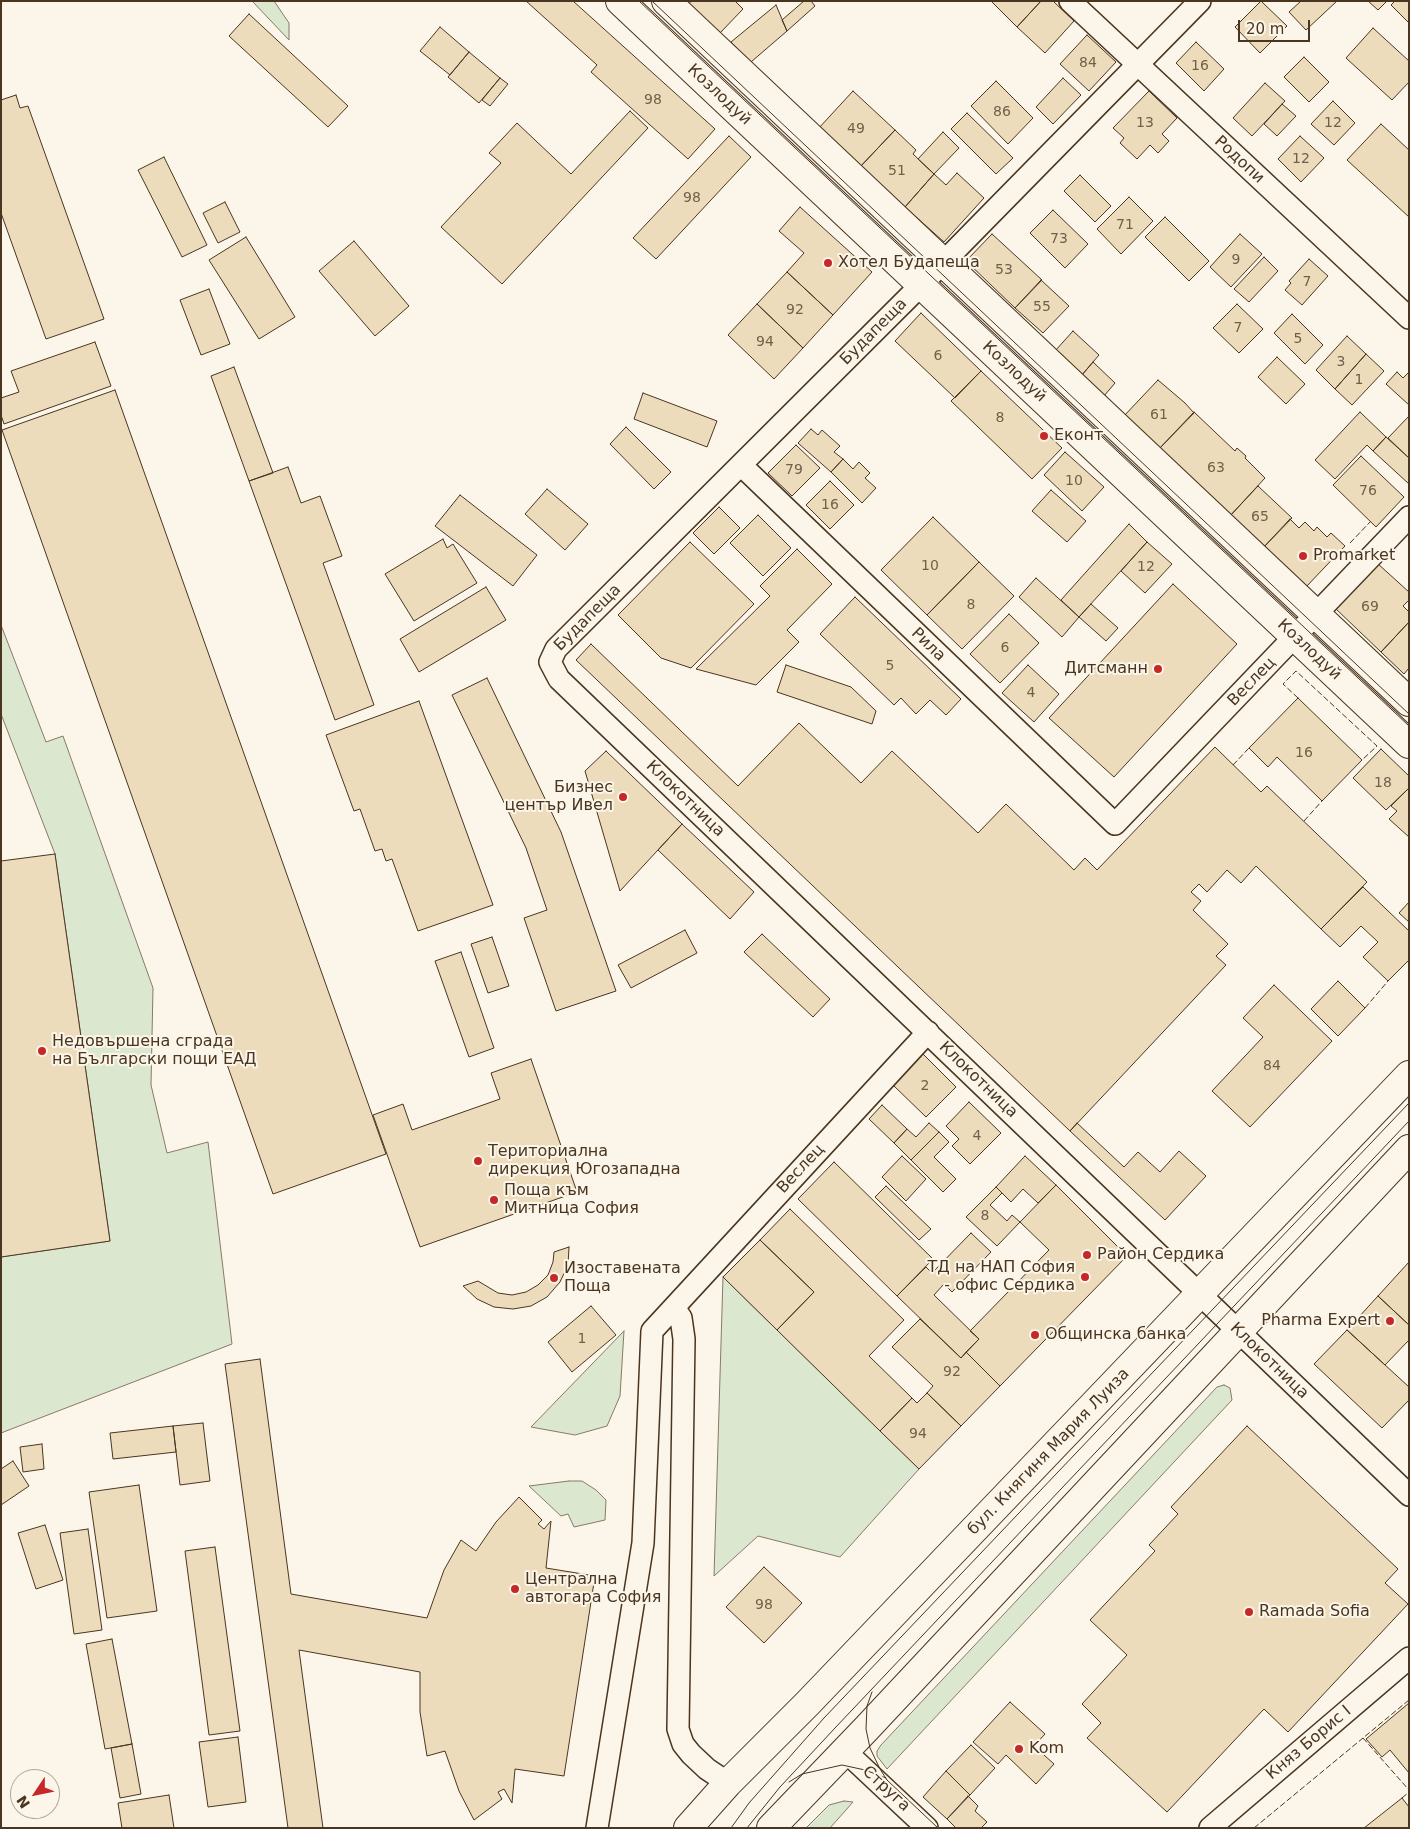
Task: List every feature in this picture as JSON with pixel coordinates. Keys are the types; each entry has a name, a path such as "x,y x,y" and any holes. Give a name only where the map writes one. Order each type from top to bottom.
{"main road":[{"name":"Козлодуй","path":"620,1 1409,744"},
{"name":"Козлодуй","path":"666,1 1409,702"},
{"name":"бул. Княгиня Мария Луиза","path":"688,1828 728,1783 1409,1075"},
{"path":"771,1828 1409,1149"}],"street":[{"name":"Родопи","path":"1070,1 1409,318"},
{"name":"Будапеща","path":"550,662 556,649 943,263 1200,1"},
{"name":"Рила","path":"741,465 1115,824"},
{"name":"Веслец","path":"1115,824 1409,517"},
{"name":"Клокотница","path":"550,662 559,679 1409,1495"},
{"name":"Веслец","path":"596,1828 643,1543 651,1333 928,1032"},
{"path":"674,1307 681,1318 684,1338 678,1729 683,1744 690,1754 707,1769 728,1783"},
{"name":"Княз Борис I","path":"1210,1828 1409,1658"},
{"name":"Струга","path":"845,1751 927,1828"}],"green space":[{"path":"252,1 274,1 289,23 289,40"},
{"path":"1,625 46,742 63,736 153,988 151,1085 167,1153 208,1142 232,1344 1,1433 1,1257 110,1241 55,854 1,714"},
{"path":"723,1277 919,1469 840,1557 758,1536 714,1576"},
{"path":"624,1331 620,1396 607,1426 575,1435 531,1427"},
{"path":"1224,1385 1230,1388 1232,1400 887,1769 877,1756 877,1751 881,1745 1217,1387"},
{"path":"582,1481 596,1490 606,1500 605,1520 574,1527 568,1514 561,1516 529,1486"},
{"path":"844,1801 853,1802 830,1828 806,1828 829,1805"}],"building":[{"path":"526,1 573,1 715,129 688,159 591,72 597,65"},
{"path":"691,1 735,1 743,9 720,33 689,4"},
{"path":"804,1 811,1 815,6 787,31 782,20"},
{"path":"991,1 1041,1 1017,27"},
{"path":"1041,1 1053,1 1074,21 1045,53 1017,27"},
{"path":"1261,1 1287,26 1260,53 1235,27"},
{"path":"1301,1 1337,1 1306,30 1289,12"},
{"path":"1368,1 1387,1 1378,10"},
{"path":"1395,1 1409,1 1409,23 1391,5"},
{"path":"776,5 787,31 751,62 731,42"},
{"path":"249,14 348,106 328,127 229,36"},
{"path":"440,27 469,52 450,75 420,51"},
{"path":"1373,28 1409,61 1409,82 1392,100 1346,58"},
{"path":"1087,35 1116,62 1089,91 1060,64"},
{"path":"1196,42 1224,69 1204,91 1176,63"},
{"path":"469,52 500,78 479,103 448,77"},
{"path":"1304,57 1329,82 1309,102 1284,77"},
{"path":"500,78 508,84 490,106 482,100"},
{"path":"1063,78 1081,95 1053,124 1036,107"},
{"path":"996,81 1033,118 1008,144 971,106"},
{"path":"1265,83 1285,101 1252,136 1233,118"},
{"path":"853,91 895,130 860,167 818,129"},
{"path":"1149,91 1177,118 1162,134 1169,141 1158,153 1150,145 1137,159 1120,143 1124,138 1113,128"},
{"path":"16,95 20,108 28,106 104,319 46,339 1,213 1,100"},
{"path":"1333,101 1355,123 1334,145 1311,124"},
{"path":"1282,104 1296,116 1277,136 1264,124"},
{"path":"630,111 648,128 502,284 441,227 501,163 489,153 517,123 571,174"},
{"path":"967,113 1013,158 996,174 951,129"},
{"path":"1381,124 1409,150 1409,217 1347,160"},
{"path":"895,130 916,150 913,154 934,174 905,207 860,167"},
{"path":"943,132 959,148 934,174 918,159"},
{"path":"729,136 751,157 656,259 633,238"},
{"path":"1300,136 1324,158 1301,182 1278,159"},
{"path":"164,157 207,245 182,257 138,170"},
{"path":"957,173 984,198 944,242 905,207 934,174 946,185"},
{"path":"1080,175 1111,206 1095,222 1064,191"},
{"path":"1129,197 1153,221 1121,254 1097,229"},
{"path":"225,202 240,232 218,243 203,213"},
{"name":"Хотел Будапеща","path":"800,207 872,272 833,315 787,272 804,253 779,231"},
{"path":"1053,210 1088,244 1065,268 1030,233"},
{"path":"1165,217 1209,261 1189,281 1145,237"},
{"path":"992,234 1042,280 1015,308 966,261"},
{"path":"1240,234 1262,254 1231,287 1210,267"},
{"path":"246,237 295,317 259,339 209,260"},
{"path":"354,241 409,306 375,336 319,271"},
{"path":"1264,257 1278,271 1249,302 1234,289"},
{"path":"1309,259 1328,276 1302,305 1285,290 1291,283 1289,281"},
{"path":"787,272 833,315 803,348 757,304"},
{"path":"1041,280 1069,306 1043,333 1015,308"},
{"path":"209,289 230,344 201,355 180,300"},
{"path":"757,304 803,348 774,379 728,335"},
{"path":"1237,304 1263,329 1239,353 1213,328"},
{"path":"921,313 981,371 955,398 895,341"},
{"path":"1292,314 1323,345 1305,364 1274,333"},
{"path":"1073,331 1099,355 1081,376 1055,351"},
{"path":"1347,336 1366,354 1335,389 1316,370"},
{"path":"95,342 111,386 4,424 1,415 1,398 19,392 11,371"},
{"path":"1366,354 1384,371 1352,405 1335,389"},
{"path":"1277,357 1305,384 1286,404 1258,377"},
{"path":"1093,362 1115,383 1104,396 1082,375"},
{"path":"234,367 273,473 249,481 211,376"},
{"path":"981,371 1062,448 1032,479 951,401"},
{"path":"1397,372 1403,378 1409,372 1409,405 1386,384"},
{"path":"1158,380 1194,413 1158,450 1123,417"},
{"path":"115,390 386,1154 273,1194 2,430"},
{"path":"643,393 717,421 707,447 634,419"},
{"path":"1194,412 1235,451 1237,448 1246,456 1245,458 1265,478 1229,517 1158,450"},
{"path":"1360,412 1386,437 1373,451 1367,445 1335,479 1315,460"},
{"path":"1409,416 1409,458 1388,438"},
{"path":"626,427 671,472 654,489 610,444"},
{"path":"811,429 818,435 822,430 840,446 834,452 843,459 831,472 798,443"},
{"path":"1386,437 1409,458 1409,484 1373,451"},
{"path":"796,445 820,468 792,496 768,473"},
{"path":"1065,452 1104,487 1082,511 1044,475"},
{"path":"1361,456 1404,497 1376,527 1333,485"},
{"path":"843,459 853,469 859,462 870,473 865,478 876,488 862,503 831,472"},
{"path":"288,467 301,503 320,496 342,556 323,563 374,705 335,720 249,481"},
{"path":"830,481 854,505 830,529 806,505"},
{"path":"1258,486 1292,518 1262,549 1229,517"},
{"path":"547,489 588,524 565,550 525,514"},
{"path":"1051,490 1086,521 1067,542 1032,511"},
{"path":"460,495 537,555 513,586 435,526"},
{"path":"719,507 740,528 714,554 693,533"},
{"path":"758,515 791,548 763,576 730,543"},
{"path":"933,517 979,562 927,615 881,570"},
{"path":"1290,519 1299,528 1305,522 1314,531 1317,527 1327,537 1331,533 1345,546 1305,588 1262,549"},
{"path":"1129,524 1147,542 1079,617 1061,600"},
{"path":"443,539 447,548 453,544 477,583 414,621 385,574"},
{"path":"690,542 754,604 691,668 661,658 618,615"},
{"path":"1147,542 1172,564 1145,593 1121,571"},
{"path":"797,549 832,584 787,630 799,642 756,685 696,669 770,596 760,586"},
{"path":"979,562 1014,596 962,649 927,615"},
{"path":"1377,563 1409,592 1409,600 1403,606 1409,612 1409,622 1381,652 1335,608"},
{"path":"1036,578 1079,617 1062,637 1019,597"},
{"path":"1173,584 1237,644 1114,777 1049,718"},
{"path":"486,587 506,620 419,672 400,639"},
{"path":"855,597 961,699 946,715 930,700 916,714 901,698 894,705 820,634"},
{"path":"1091,604 1118,628 1106,641 1079,617"},
{"path":"1009,614 1039,643 1000,683 970,654"},
{"path":"1409,622 1409,668 1404,674 1381,652"},
{"path":"591,644 738,786 799,723 861,783 892,751 978,833 1006,804 1074,870 1085,858 1097,870 1215,747 1261,792 1267,786 1367,882 1321,929 1256,866 1241,883 1227,870 1207,892 1199,884 1191,892 1201,901 1193,910 1228,944 1216,956 1226,965 1070,1131 576,660"},
{"path":"786,665 851,687 876,711 872,724 777,692"},
{"path":"1028,665 1059,694 1034,722 1002,693"},
{"path":"487,678 561,832 616,991 556,1011 524,918 547,910 526,848 452,695"},
{"path":"1298,698 1362,760 1322,801 1277,757 1268,767 1249,748"},
{"path":"419,701 493,905 418,931 392,859 386,861 382,849 375,851 360,809 354,811 326,735"},
{"path":"1381,749 1409,776 1409,788 1386,810 1353,778"},
{"name":"Бизнес център Ивел","path":"606,751 682,824 620,891 585,771"},
{"path":"1409,788 1409,837 1389,819 1397,811 1391,806"},
{"path":"682,824 754,892 730,919 658,850"},
{"name":"Недовършена сграда на Български пощи ЕАД","path":"55,854 110,1241 1,1257 1,861"},
{"path":"1363,887 1409,931 1409,960 1388,981 1363,957 1378,942 1361,926 1340,947 1321,929"},
{"path":"1409,902 1409,922 1399,913"},
{"path":"685,930 697,953 631,988 618,965"},
{"path":"762,934 830,999 813,1017 744,952"},
{"path":"492,937 509,986 488,993 471,944"},
{"path":"461,952 494,1048 469,1057 435,961"},
{"path":"1338,981 1365,1008 1338,1036 1311,1009"},
{"path":"1274,985 1332,1041 1250,1127 1212,1091 1263,1037 1243,1018"},
{"path":"923,1054 956,1087 926,1117 893,1085"},
{"name":"Териториална дирекция Югозападна","path":"531,1059 577,1192 420,1247 373,1115 403,1104 412,1130 500,1099 491,1073"},
{"path":"969,1102 1001,1133 970,1164 952,1146 959,1139 946,1126"},
{"path":"882,1105 907,1129 894,1143 869,1119"},
{"path":"929,1123 939,1132 911,1160 894,1143 907,1129 916,1137"},
{"path":"1077,1123 1124,1167 1138,1152 1160,1172 1179,1151 1206,1176 1165,1220 1070,1131"},
{"path":"939,1132 949,1142 934,1157 956,1179 943,1192 911,1160"},
{"path":"902,1156 926,1179 906,1201 882,1177"},
{"path":"1025,1156 1056,1185 1038,1203 1023,1189 1011,1202 996,1187"},
{"path":"834,1162 933,1259 897,1296 798,1199"},
{"path":"1056,1185 1127,1256 1000,1386 966,1352 979,1339 970,1331 1049,1250 1020,1222"},
{"path":"886,1186 931,1229 919,1240 875,1197"},
{"path":"996,1187 1002,1193 990,1205 1007,1221 1012,1215 1020,1222 997,1246 966,1217"},
{"path":"790,1209 904,1320 869,1356 912,1398 880,1431 777,1330 814,1292 760,1240"},
{"path":"971,1233 991,1252 952,1292 944,1284 934,1295 979,1339 961,1358 897,1296 926,1267 932,1273"},
{"path":"760,1240 814,1292 777,1330 723,1277"},
{"name":"Изоставената Поща","path":"569,1247 568,1265 560,1282 547,1297 531,1306 513,1309 494,1307 477,1299 463,1286 478,1281 498,1293 512,1295 526,1292 538,1285 548,1275 553,1262 554,1252"},
{"path":"1409,1262 1409,1325 1378,1296"},
{"path":"1378,1296 1409,1325 1409,1340 1385,1365 1347,1330"},
{"path":"591,1306 616,1335 572,1372 548,1342"},
{"path":"920,1319 961,1358 966,1352 1000,1386 961,1426 927,1393 933,1386 892,1347"},
{"path":"1347,1330 1409,1387 1409,1400 1382,1428 1314,1364"},
{"name":"Централна автогара София","path":"260,1359 291,1594 427,1618 444,1570 461,1540 476,1551 496,1522 519,1497 542,1520 538,1524 544,1529 551,1521 546,1568 595,1576 564,1776 515,1769 512,1803 504,1789 498,1792 502,1799 474,1820 459,1791 445,1751 427,1756 420,1712 420,1672 299,1650 323,1828 288,1828 225,1364"},
{"path":"927,1393 961,1426 919,1469 880,1431 912,1398 917,1403"},
{"path":"203,1423 210,1481 180,1485 173,1426"},
{"path":"173,1426 176,1452 113,1459 110,1433"},
{"name":"Ramada Sofia","path":"1247,1426 1398,1569 1385,1583 1408,1604 1288,1732 1264,1709 1167,1812 1087,1738 1101,1723 1082,1704 1127,1655 1090,1620 1155,1551 1149,1545 1178,1514 1171,1507"},
{"path":"42,1444 44,1469 23,1472 20,1447"},
{"path":"13,1461 29,1486 1,1505 1,1469"},
{"path":"139,1485 157,1611 107,1618 89,1492"},
{"path":"45,1525 63,1580 36,1589 18,1533"},
{"path":"88,1529 102,1630 74,1634 60,1533"},
{"path":"215,1547 240,1731 209,1735 185,1551"},
{"path":"764,1567 802,1603 764,1643 726,1607"},
{"path":"112,1639 132,1744 105,1749 86,1644"},
{"path":"1010,1702 1045,1734 1034,1746 1054,1764 1036,1784 1006,1755 998,1764 973,1742"},
{"path":"1409,1703 1409,1773 1390,1750 1382,1757 1366,1739"},
{"path":"238,1737 246,1802 208,1807 199,1742"},
{"path":"132,1744 141,1794 120,1798 111,1748"},
{"path":"971,1745 995,1768 970,1795 946,1771"},
{"path":"946,1771 970,1795 947,1819 923,1797"},
{"path":"169,1795 174,1828 122,1828 118,1803"},
{"path":"968,1796 978,1806 975,1811 987,1822 981,1828 956,1828 947,1819"},
{"path":"1402,1798 1409,1807 1409,1828 1364,1828"}],"tram line":[{"path":"639,1 1409,726"},
{"path":"652,1 1409,714"},
{"path":"731,1828 749,1803 824,1718 1409,1103"},
{"path":"747,1828 780,1787 835,1728 1409,1121"},
{"path":"872,1692 867,1706 866,1729 870,1748 880,1769 887,1780 938,1828"},
{"path":"789,1782 802,1774 842,1765 865,1770 886,1778"}],"fence":[{"path":"1350,543 1371,521"},
{"path":"1298,698 1283,684 1296,671 1377,746 1362,760"},
{"path":"1233,765 1249,748"},
{"path":"1304,821 1322,801"},
{"path":"1365,1008 1388,981"},
{"path":"1409,1700 1363,1738 1409,1790"},
{"path":"1254,1828 1363,1738"},
{"path":"1402,1798 1409,1792"}],"place":[{"name":"Хотел Будапеща","path":"828,263"},
{"name":"Еконт","path":"1044,436"},
{"name":"Promarket","path":"1303,556"},
{"name":"Дитсманн","path":"1158,669"},
{"name":"Бизнес център Ивел","path":"623,797"},
{"name":"Недовършена сграда на Български пощи ЕАД","path":"42,1051"},
{"name":"Териториална дирекция Югозападна","path":"478,1161"},
{"name":"Поща към Митница София","path":"494,1200"},
{"name":"Район Сердика","path":"1087,1255"},
{"name":"ТД на НАП София - офис Сердика","path":"1085,1277"},
{"name":"Изоставената Поща","path":"554,1278"},
{"name":"Pharma Expert","path":"1390,1321"},
{"name":"Общинска банка","path":"1035,1335"},
{"name":"Централна автогара София","path":"515,1589"},
{"name":"Ramada Sofia","path":"1249,1612"},
{"name":"Kom","path":"1019,1749"}]}
